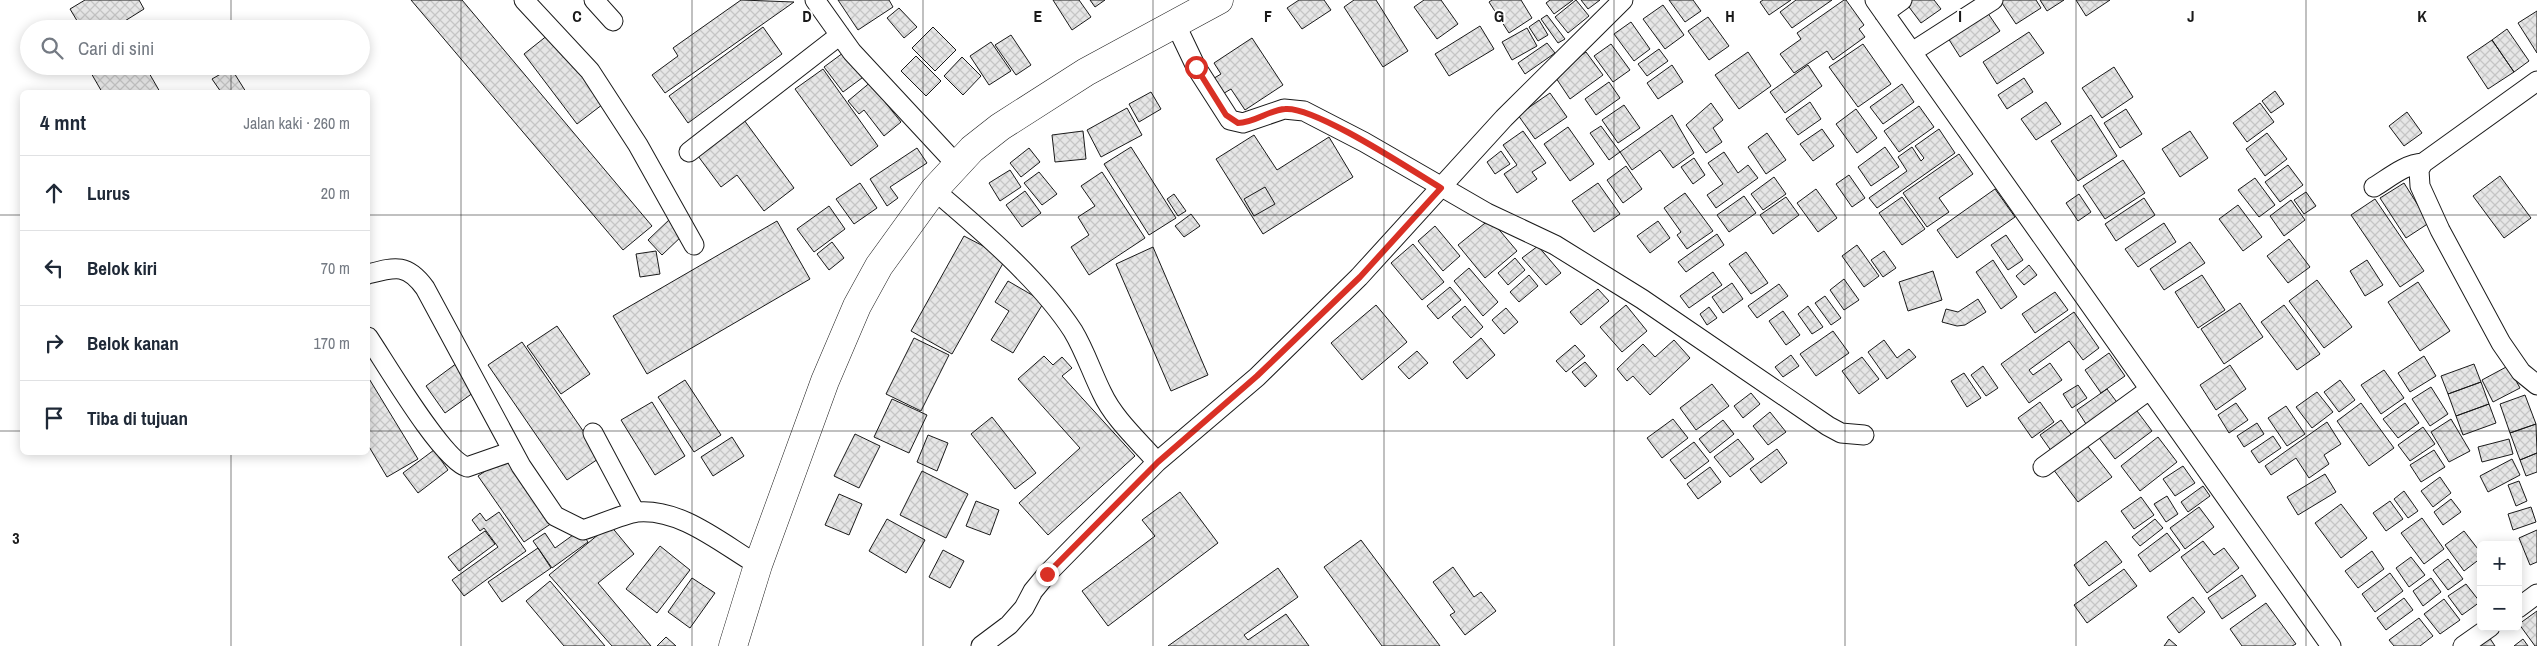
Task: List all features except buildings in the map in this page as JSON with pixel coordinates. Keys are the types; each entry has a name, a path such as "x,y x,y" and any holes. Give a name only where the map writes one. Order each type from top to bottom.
{"highway":[{"path":"739,641 758,566 825,381 857,306 878,266 934,190 972,149 1000,127 1086,72 1219,0"}],"street":[{"path":"524,0 590,71 638,145 694,245"},
{"path":"594,0 613,21"},
{"path":"815,0 852,52 957,165"},
{"path":"981,646 1009,625 1024,608 1033,591 1047,574 1158,462 1284,350 1360,277 1504,118 1623,0"},
{"path":"1902,0 1880,6 2331,646"},
{"path":"1912,52 1994,0"},
{"path":"1175,23 1196,67 1230,120 1243,123 1284,109 1304,111 1364,142 1487,213 1555,245 1642,299 1828,426 1841,433 1864,435"},
{"path":"689,152 840,35"},
{"path":"2374,187 2406,167 2423,163 2537,81"},
{"path":"2423,163 2420,170 2420,186 2440,230 2501,343 2521,372 2537,385"},
{"path":"934,190 979,227 1053,305 1072,330 1086,354 1102,395 1120,420 1158,462"},
{"path":"370,273 394,267 414,273 425,288 513,451 555,516 583,530 635,512 658,512 685,521 758,566"},
{"path":"370,340 437,440 454,460 466,467 513,451"},
{"path":"2043,467 2149,390"},
{"path":"593,433 635,512"},
{"path":"2522,605 2537,594"},
{"path":"2463,646 2484,631"}],"route":[{"path":"1047,574 1158,462 1257,376 1360,277 1441,188 1364,142 1304,111 1284,109 1243,123 1230,120 1196,67"}]}
